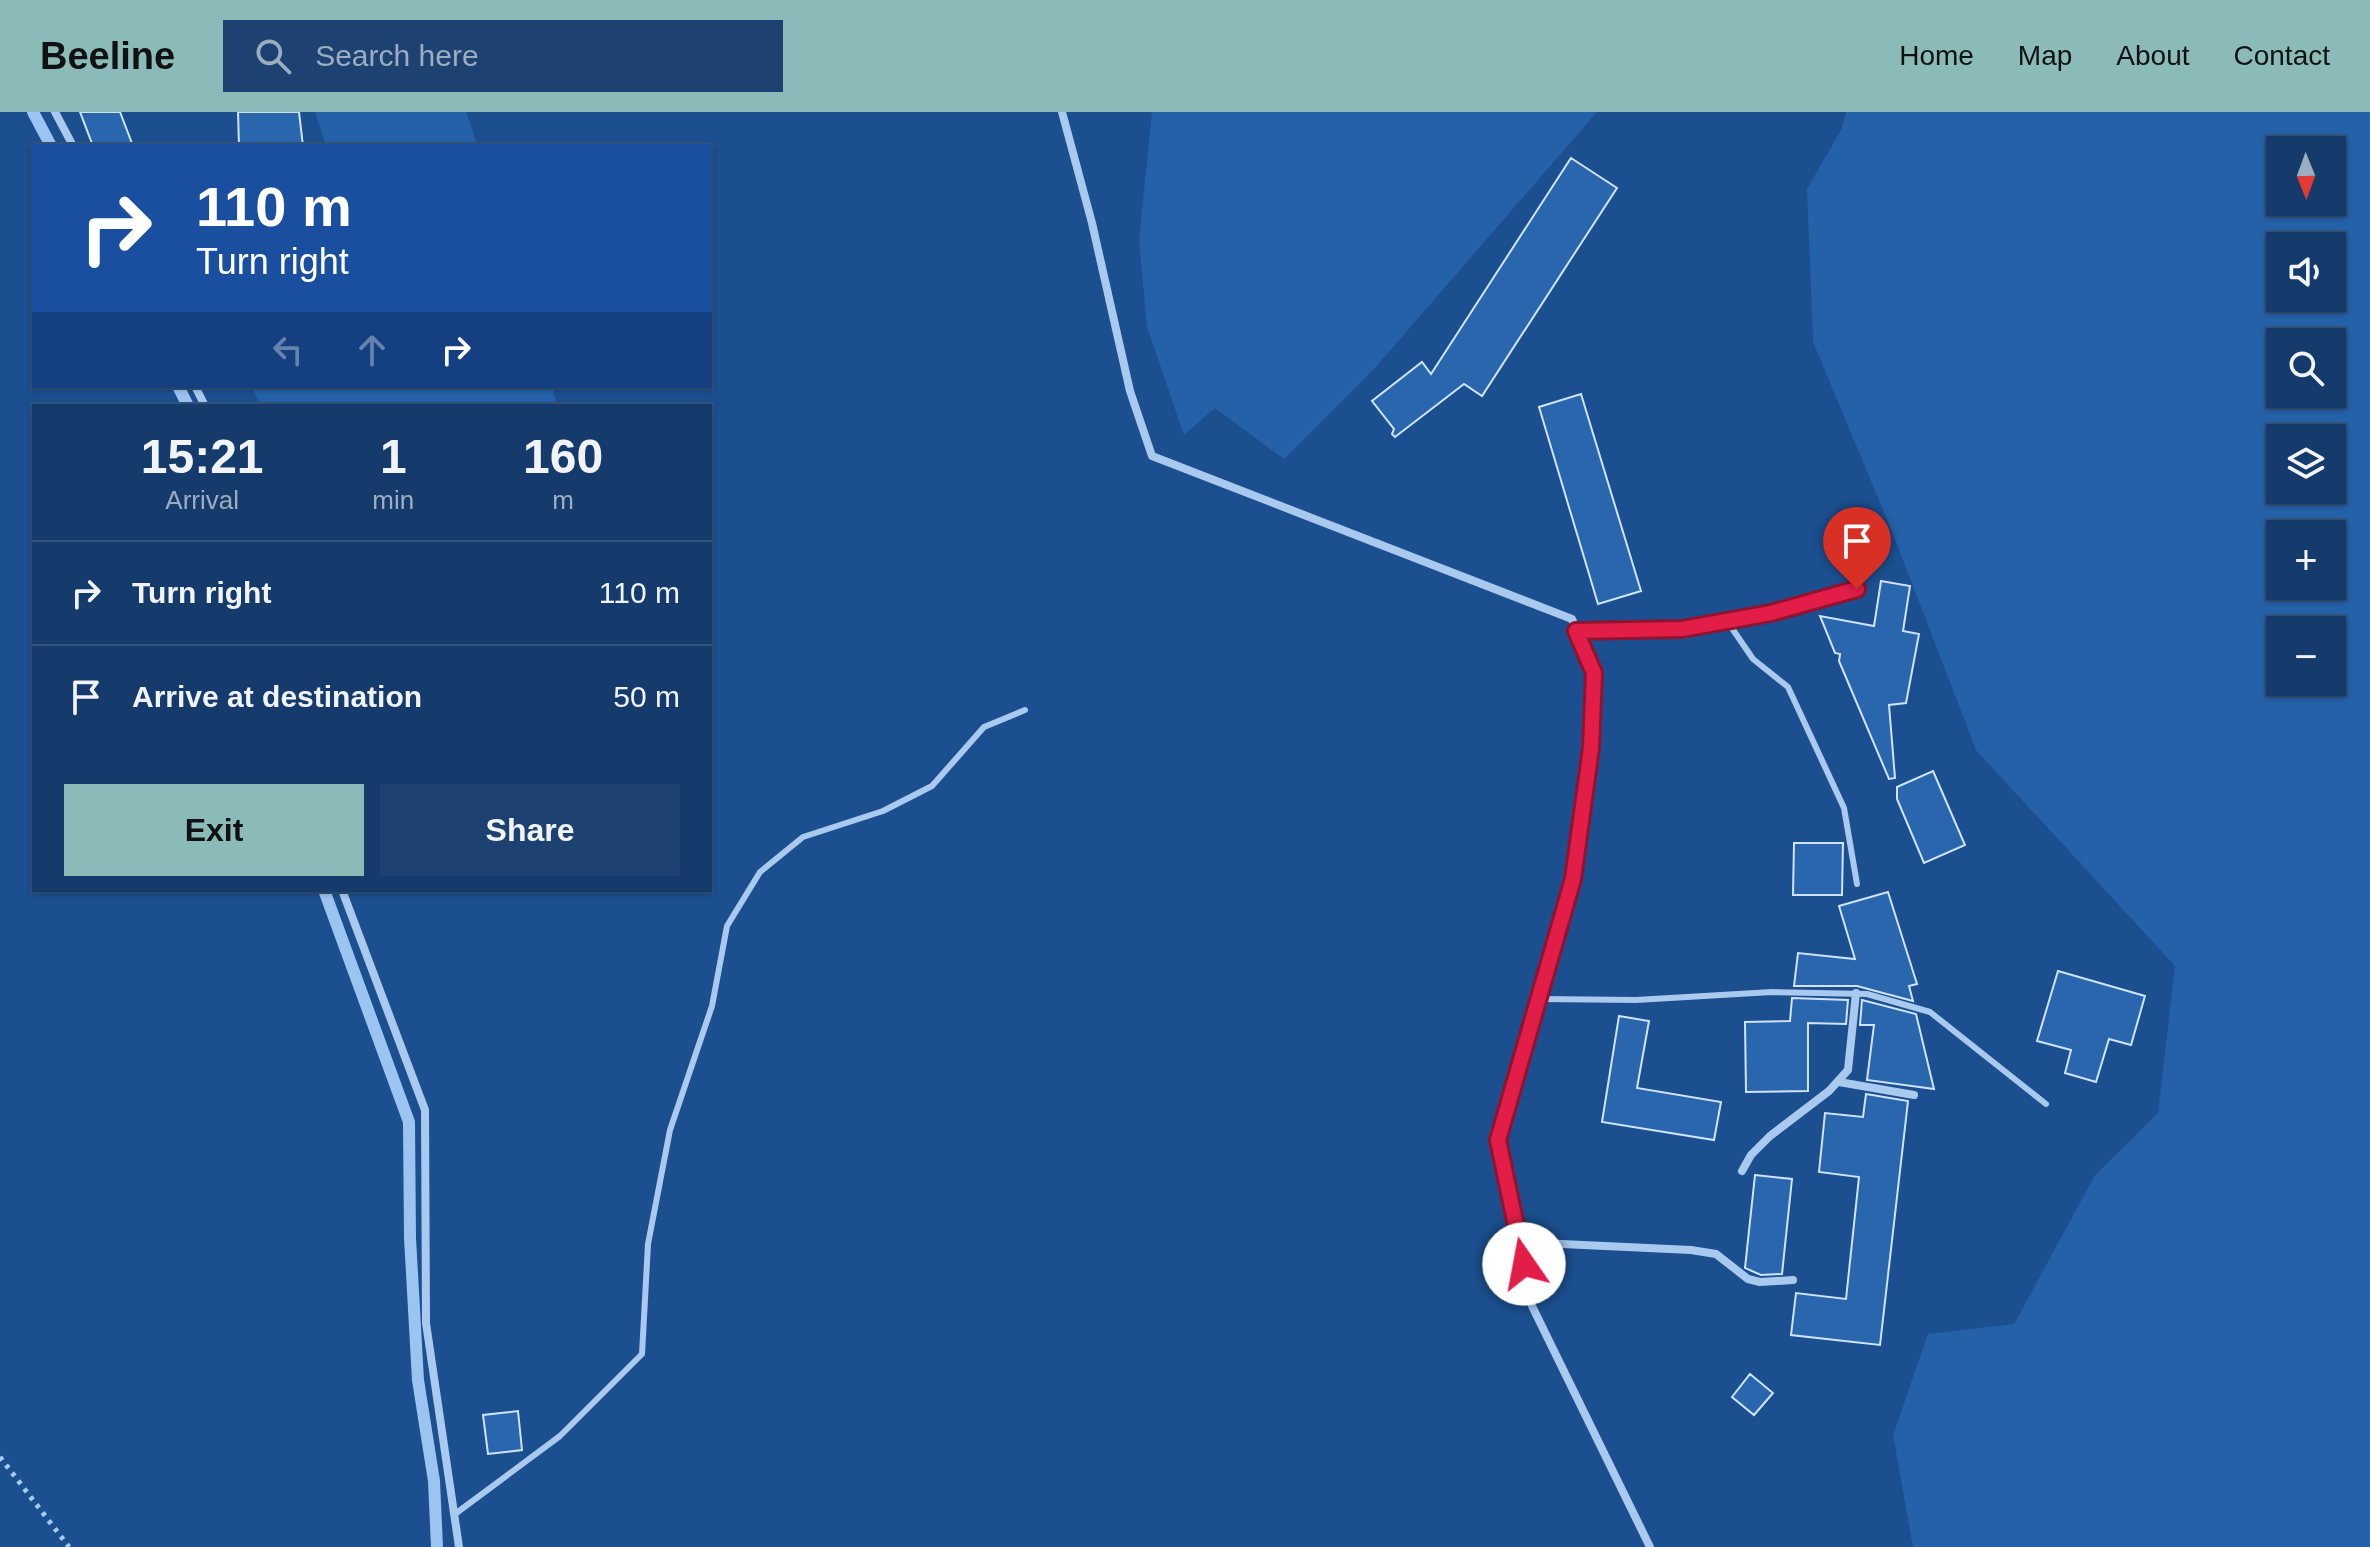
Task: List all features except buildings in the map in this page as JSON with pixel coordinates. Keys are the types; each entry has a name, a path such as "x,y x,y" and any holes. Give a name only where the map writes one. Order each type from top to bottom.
{"street":[{"path":"55,112 72,144"},
{"path":"1062,112 1092,223 1130,391 1152,456 1572,619 1594,673 1591,748 1573,879 1498,1140 1532,1306 1650,1547"},
{"path":"343,892 425,1110 426,1323 459,1547"},
{"path":"1742,1171 1751,1155 1770,1136 1839,1082 1848,1070 1856,993"},
{"path":"1839,1082 1914,1095"},
{"path":"1519,1242 1691,1250 1716,1254 1748,1279 1760,1282 1793,1280"}],"lane":[{"path":"1576,631 1682,629 1771,613 1857,589"},
{"path":"1727,621 1753,659 1788,687 1844,808 1857,884"},
{"path":"455,1514 560,1436 642,1354 648,1244 670,1130 712,1006 727,926 760,872 803,837 883,811 932,786 984,727 1025,710"},
{"path":"1540,999 1636,1000 1772,992 1856,993 1930,1012 2046,1104"}],"path":[{"path":"0,1457 69,1547"}],"shaded area":[{"path":"315,112 466,112 477,144 325,144"},
{"path":"1152,112 1597,112 1374,369 1284,459 1215,408 1184,435 1147,327 1139,240"},
{"path":"1846,112 2370,112 2370,1547 1913,1547 1893,1435 1928,1334 2014,1324 2095,1175 2158,1113 2175,966 1976,750 1891,529 1813,342 1807,189 1842,128"},
{"path":"252,388 553,388 557,404 261,404"}],"waterway":[{"path":"33,112 50,144"},
{"path":"179,388 187,404"},
{"path":"325,892 409,1122 410,1238 418,1380 434,1481 437,1547"}],"route":[{"path":"1524,1264 1498,1140 1573,879 1591,748 1594,673 1576,631 1682,629 1771,613 1857,589"}]}
